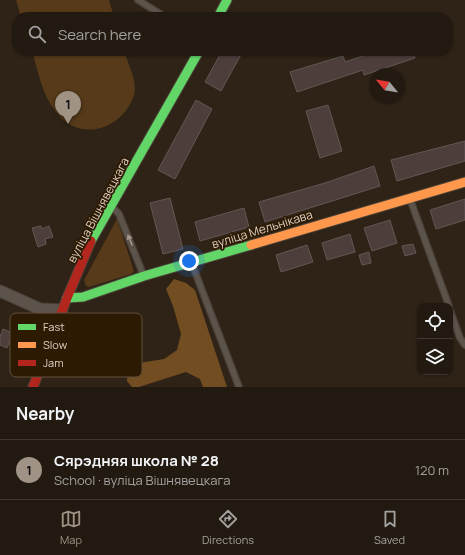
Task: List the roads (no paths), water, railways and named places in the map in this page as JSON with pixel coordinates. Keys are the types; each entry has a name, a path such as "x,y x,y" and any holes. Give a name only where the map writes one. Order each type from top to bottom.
{"street":[{"path":"221,12 227,0"},
{"name":"вуліца Вішнявецкага","path":"61,313 90,244 196,56"},
{"name":"вуліца Мельнікава","path":"67,298 83,297 144,276 465,182"},
{"path":"0,291 40,308 62,310"},
{"name":"вуліца Вішнявецкага","path":"33,387 37,377"}],"lane":[{"path":"138,0 157,12"},
{"path":"409,198 448,303"},
{"path":"111,206 119,214 144,276"},
{"path":"192,263 239,387"},
{"path":"453,318 460,338 465,345"}],"place":[{"name":"Сярэдняя школа № 28","path":"68,124"}]}
